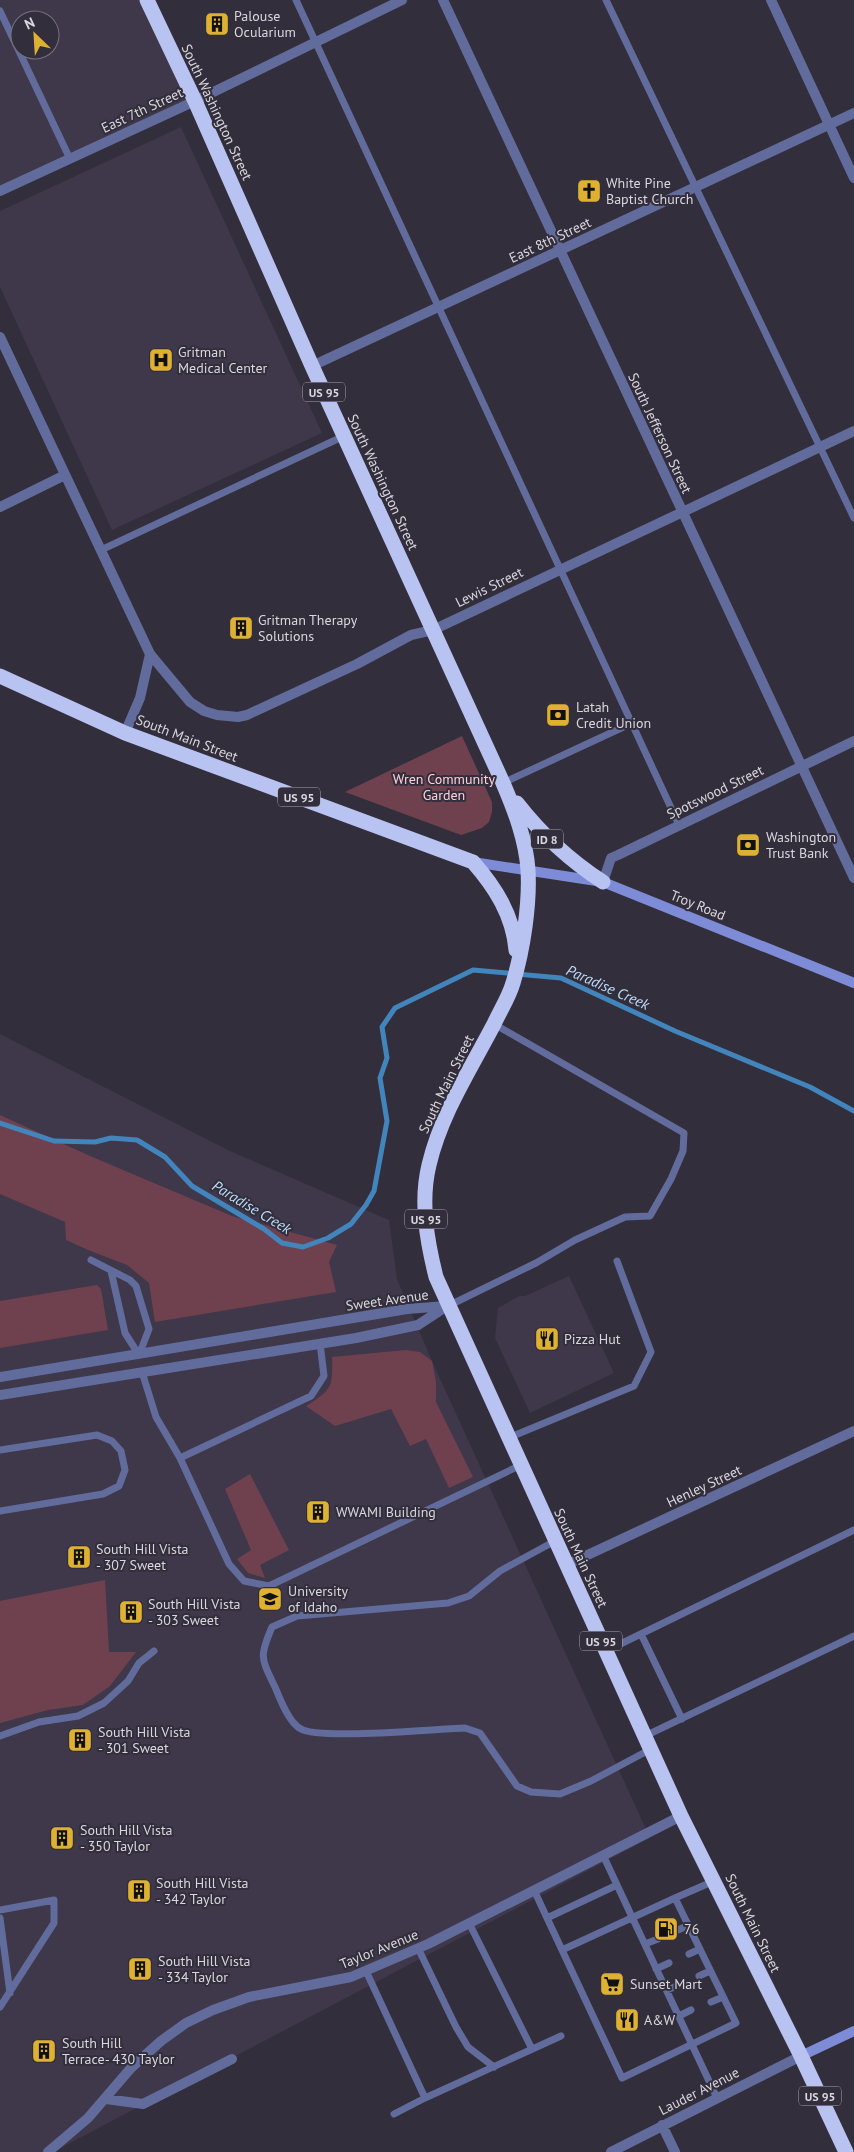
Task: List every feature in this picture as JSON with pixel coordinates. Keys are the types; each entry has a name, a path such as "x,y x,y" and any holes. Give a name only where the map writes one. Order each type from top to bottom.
{"highway":[{"name":"South Washington Street","path":"147,0 195,101 312,366 504,783 517,817 528,871"},
{"name":"US 95","path":"0,676 125,733"},
{"name":"South Main Street","path":"125,733 473,862 496,891 505,908 514,934 518,962"},
{"name":"ID 8","path":"504,783 516,803 547,839 583,869 603,882"},
{"name":"South Main Street","path":"528,871 525,917 513,984 439,1131 429,1166 425,1201 428,1247 436,1278 447,1306 681,1816 801,2056 846,2152"}],"main road":[{"name":"South Main Street","path":"473,862 528,871"},
{"name":"Troy Road","path":"528,871 603,882 854,983"},
{"path":"801,2056 854,2031"}],"street":[{"name":"East 7th Street","path":"0,191 195,101 402,0"},
{"name":"South Jefferson Street","path":"444,0 854,878"},
{"path":"771,0 854,178"},
{"name":"East 8th Street","path":"312,366 854,113"},
{"path":"0,337 150,654"},
{"name":"Lewis Street","path":"150,654 190,702 217,715 238,717 247,715 357,664 412,635 433,630 560,568 854,431"},
{"path":"0,507 65,475"},
{"name":"South Main Street","path":"125,733 140,698 150,654"},
{"name":"Spotswood Street","path":"603,882 611,858 854,741"},
{"name":"Sweet Avenue","path":"0,1395 320,1343 418,1325 447,1306"},
{"name":"Sweet Avenue","path":"0,1377 408,1309 447,1306"},
{"path":"139,1355 142,1372"},
{"name":"Henley Street","path":"566,1565 854,1431"},
{"name":"Taylor Avenue","path":"48,2151 88,2118 106,2100 131,2068 161,2041 186,2023 213,2010 250,1997 351,1977 366,1971 469,1923 681,1816"},
{"name":"Lauder Avenue","path":"610,2152 801,2056"},
{"path":"106,2100 143,2104 232,2059"},
{"path":"662,2125 675,2152"}],"lane":[{"path":"296,0 679,825"},
{"path":"606,0 854,518"},
{"path":"0,11 70,159"},
{"path":"101,550 344,436"},
{"path":"504,783 632,723"},
{"path":"447,1306 536,1263 575,1240 625,1217 650,1216 683,1152 684,1133 494,1024"},
{"path":"91,1260 130,1280 136,1286 140,1294 149,1329 139,1355"},
{"path":"508,1438 634,1386 651,1352 617,1261"},
{"path":"111,1271 125,1332 139,1355"},
{"path":"180,1458 311,1396 324,1376 320,1343"},
{"path":"142,1372 156,1417 180,1458 229,1564 244,1581 269,1586 520,1466"},
{"path":"0,1450 97,1435 112,1441 121,1452 125,1470 119,1486 103,1494 0,1511"},
{"path":"606,1651 854,1530"},
{"path":"555,1541 500,1571 469,1596 448,1603 297,1616 272,1627 262,1650 263,1663 286,1712 300,1729 324,1734 465,1728 480,1733 518,1786 531,1792 560,1794 591,1782 682,1719 854,1636"},
{"path":"641,1634 682,1719"},
{"path":"0,1736 39,1722 78,1716 104,1703 128,1681 139,1663 154,1651"},
{"path":"603,1855 717,2098"},
{"path":"562,1950 714,1881"},
{"path":"547,1918 617,1885"},
{"path":"534,1890 622,2078 736,2023 676,1898"},
{"path":"0,1910 54,1900 54,1922 10,1994 0,2006"},
{"path":"0,1918 10,1994"},
{"path":"469,1923 532,2049"},
{"path":"678,1930 689,1925"},
{"path":"645,1944 658,1939"},
{"path":"418,1948 456,2027 468,2047 494,2067"},
{"path":"689,1954 700,1949"},
{"path":"656,1969 669,1963"},
{"path":"366,1971 425,2098"},
{"path":"699,1976 710,1971"},
{"path":"666,1990 679,1985"},
{"path":"711,2002 723,1997"},
{"path":"679,2016 691,2010"},
{"path":"394,2114 561,2036"}],"shaded area":[{"path":"0,0 148,0 195,101 0,191"},
{"name":"Gritman Medical Center","path":"181,127 322,433 112,530 0,287 0,211"},
{"name":"University of Idaho","path":"0,1034 230,1151 389,1220 397,1279 432,1361 650,1838 53,2152 0,2152"},
{"path":"569,1276 614,1373 530,1413 495,1338 498,1308 519,1296 525,1296"}],"green space":[{"name":"Wren Community Garden","path":"462,736 492,802 489,822 482,828 461,835 345,792"},
{"path":"0,1115 90,1156 232,1216 337,1245 329,1262 336,1292 155,1322 149,1283 127,1265 66,1240 65,1222 0,1194"},
{"path":"97,1285 101,1289 108,1330 0,1348 0,1301"},
{"path":"406,1350 420,1352 432,1361 436,1382 436,1402 473,1477 449,1488 426,1439 410,1446 391,1409 335,1426 306,1406 321,1396 329,1387 332,1375 332,1357"},
{"path":"250,1474 289,1550 260,1565 265,1578 248,1573 237,1559 251,1550 225,1489"},
{"path":"105,1580 109,1652 136,1652 110,1686 83,1705 48,1710 0,1723 0,1601"}],"waterway":[{"name":"Paradise Creek","path":"0,1123 54,1141 95,1142 111,1138 137,1140 165,1157 192,1186 264,1229 282,1243 303,1247 328,1238 351,1224 374,1191 387,1121 380,1078 387,1058 382,1027 395,1008 473,970 561,978 675,1031 810,1087 854,1111"}],"place":[{"name":"Palouse Ocularium","path":"217,24"},
{"name":"White Pine Baptist Church","path":"589,191"},
{"name":"Gritman Medical Center","path":"161,360"},
{"name":"Gritman Therapy Solutions","path":"241,628"},
{"name":"Latah Credit Union","path":"558,715"},
{"name":"Washington Trust Bank","path":"748,845"},
{"name":"Pizza Hut","path":"547,1339"},
{"name":"WWAMI Building","path":"318,1512"},
{"name":"South Hill Vista - 307 Sweet","path":"79,1557"},
{"name":"University of Idaho","path":"270,1599"},
{"name":"South Hill Vista - 303 Sweet","path":"131,1612"},
{"name":"South Hill Vista - 301 Sweet","path":"80,1740"},
{"name":"South Hill Vista - 350 Taylor","path":"62,1838"},
{"name":"South Hill Vista - 342 Taylor","path":"139,1891"},
{"name":"76","path":"666,1929"},
{"name":"South Hill Vista - 334 Taylor","path":"140,1969"},
{"name":"Sunset Mart","path":"612,1984"},
{"name":"A&W","path":"627,2020"},
{"name":"South Hill Terrace- 430 Taylor","path":"44,2051"}]}
